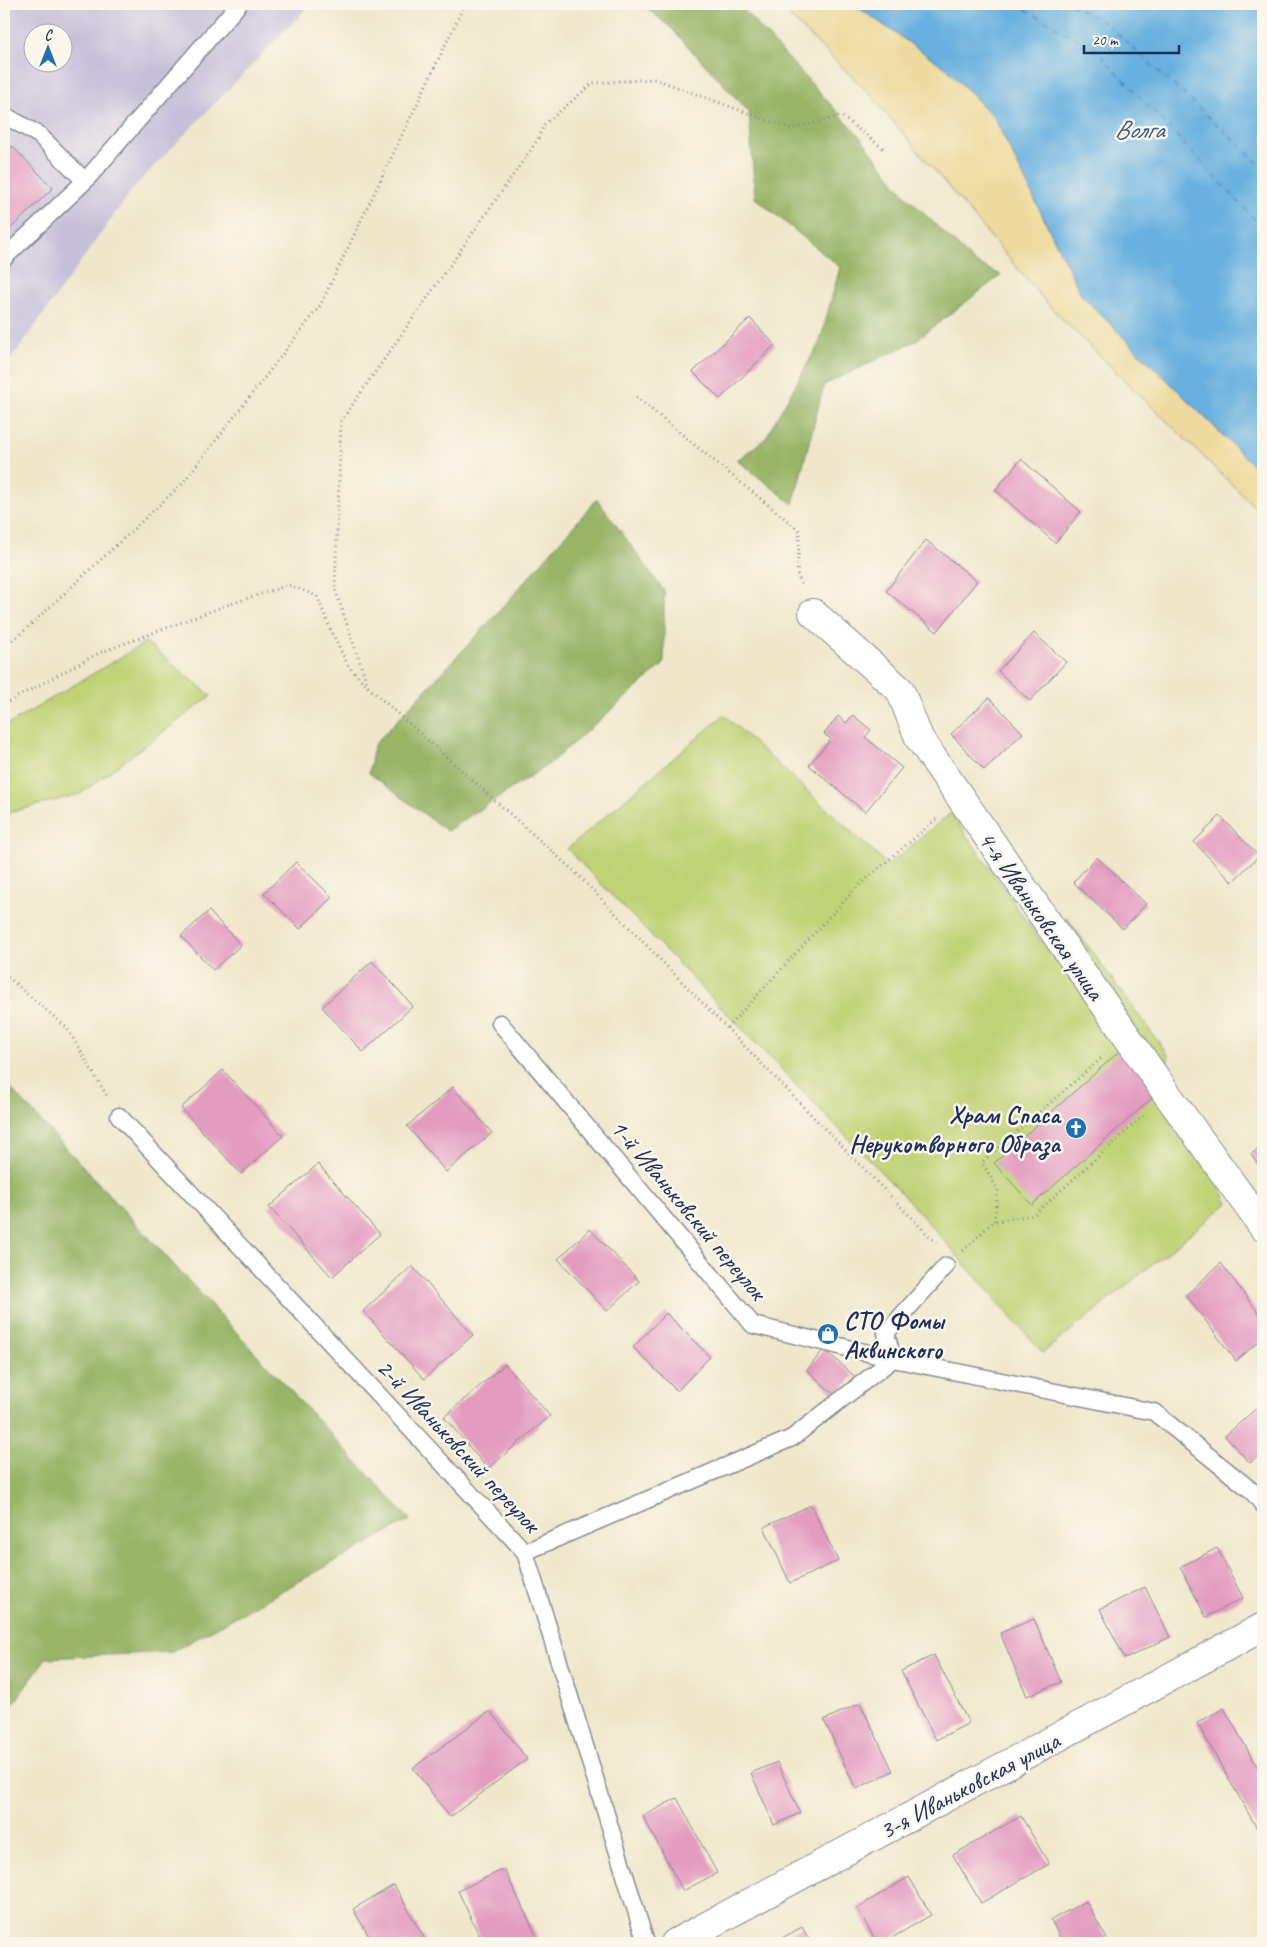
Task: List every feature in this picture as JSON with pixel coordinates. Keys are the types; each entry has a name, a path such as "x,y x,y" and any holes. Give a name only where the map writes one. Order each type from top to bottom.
{"street":[{"name":"4-я Иваньковская улица","path":"812,613 900,690 919,738 1126,1036 1263,1227"},
{"name":"3-я Иваньковская улица","path":"675,1943 1263,1627"}],"lane":[{"path":"4,258 85,181 239,4"},
{"path":"4,115 39,135 85,181"},
{"name":"1-й Иваньковский переулок","path":"500,1022 753,1324 893,1359 1154,1412 1252,1491 1263,1505"},
{"name":"2-й Иваньковский переулок","path":"119,1116 525,1552 646,1943"},
{"path":"525,1552 792,1438 893,1359 886,1333 949,1263"}],"path":[{"path":"4,646 23,632 182,484 320,306 464,4"},
{"path":"368,687 335,588 342,421 536,141 544,126 593,83 655,79 791,129 841,116 884,149"},
{"path":"636,397 800,531 797,573 812,613"},
{"path":"4,704 98,653 227,605 289,585 317,596 332,633 349,667 368,687 575,872 727,1028 949,1263 994,1221 1034,1215 1167,1094"},
{"path":"727,1028 858,887 961,799"},
{"path":"4,974 67,1028 119,1116"},
{"path":"994,1221 998,1190 982,1162 1126,1036"}],"shaded area":[{"path":"4,4 311,4 135,186 4,369"}],"green space":[{"path":"642,4 738,4 857,133 904,194 975,263 1001,275 915,341 824,385 793,504 737,460 765,439 820,342 840,267 755,198 749,112 671,28"},
{"path":"597,499 664,591 664,664 549,764 447,831 369,773 374,745 494,617"},
{"path":"146,642 211,696 80,794 4,814 4,727"},
{"path":"724,715 888,865 951,813 1041,942 1067,918 1168,1055 1167,1094 1228,1203 1043,1353 910,1202 567,849"},
{"path":"4,1081 410,1520 172,1652 46,1658 4,1717"}],"sand":[{"path":"777,4 853,4 946,68 994,117 1082,296 1263,475 1263,515 1051,308 869,93"}],"water":[{"name":"Волга","path":"853,4 1263,4 1263,475 1082,296 994,117 946,68"}],"building":[{"path":"12,146 53,188 4,235 4,154"},
{"path":"750,318 775,345 720,399 693,372"},
{"path":"1021,459 1081,512 1055,543 995,490"},
{"path":"926,540 977,581 937,632 886,591"},
{"path":"1034,633 1066,662 1030,701 998,671"},
{"path":"989,698 1023,733 984,770 951,734"},
{"path":"853,715 871,730 865,737 902,768 865,812 809,765 831,739 824,734 838,716 846,723"},
{"path":"1220,816 1259,856 1232,882 1194,842"},
{"path":"1097,857 1146,904 1123,929 1073,882"},
{"path":"296,862 332,897 300,929 264,893"},
{"path":"209,911 241,945 213,970 181,936"},
{"path":"372,961 413,1006 363,1052 322,1007"},
{"name":"Храм Спаса Нерукотворного Образа","path":"1120,1051 1158,1093 1032,1205 994,1163"},
{"path":"223,1070 283,1136 241,1174 181,1108"},
{"path":"453,1087 492,1133 446,1172 407,1126"},
{"path":"1263,1146 1263,1172 1251,1154"},
{"path":"318,1164 380,1234 332,1277 269,1207"},
{"path":"590,1229 639,1281 607,1311 558,1259"},
{"path":"1221,1263 1263,1319 1263,1338 1236,1361 1186,1295"},
{"path":"412,1266 473,1335 424,1379 363,1311"},
{"path":"666,1313 710,1357 677,1391 633,1347"},
{"path":"824,1349 854,1376 836,1396 807,1370"},
{"path":"505,1364 550,1416 488,1469 444,1417"},
{"path":"1260,1405 1263,1409 1263,1451 1250,1463 1225,1436"},
{"path":"811,1505 838,1561 790,1583 764,1527"},
{"path":"1217,1548 1243,1598 1206,1617 1180,1567"},
{"path":"1145,1587 1170,1637 1125,1659 1100,1609"},
{"path":"1034,1619 1061,1682 1027,1696 1000,1633"},
{"path":"934,1655 969,1723 936,1740 901,1671"},
{"path":"860,1703 893,1771 856,1789 824,1720"},
{"path":"1224,1708 1263,1777 1263,1839 1197,1723"},
{"path":"490,1711 527,1759 450,1817 413,1768"},
{"path":"777,1762 800,1813 774,1825 751,1773"},
{"path":"677,1798 717,1873 683,1891 643,1816"},
{"path":"1021,1816 1049,1864 981,1903 953,1855"},
{"path":"504,1869 540,1943 483,1943 458,1891"},
{"path":"909,1877 931,1915 883,1943 877,1943 857,1908"},
{"path":"394,1885 427,1943 373,1943 353,1909"},
{"path":"1086,1901 1109,1943 1063,1943 1051,1920"},
{"path":"802,1927 811,1943 773,1943"}],"ferry route":[{"path":"1016,4 1095,49 1263,228"},
{"path":"1070,4 1106,23 1263,167"}],"place":[{"name":"Храм Спаса Нерукотворного Образа","path":"1076,1128"},
{"name":"СТО Фомы Аквинского","path":"828,1334"}]}
